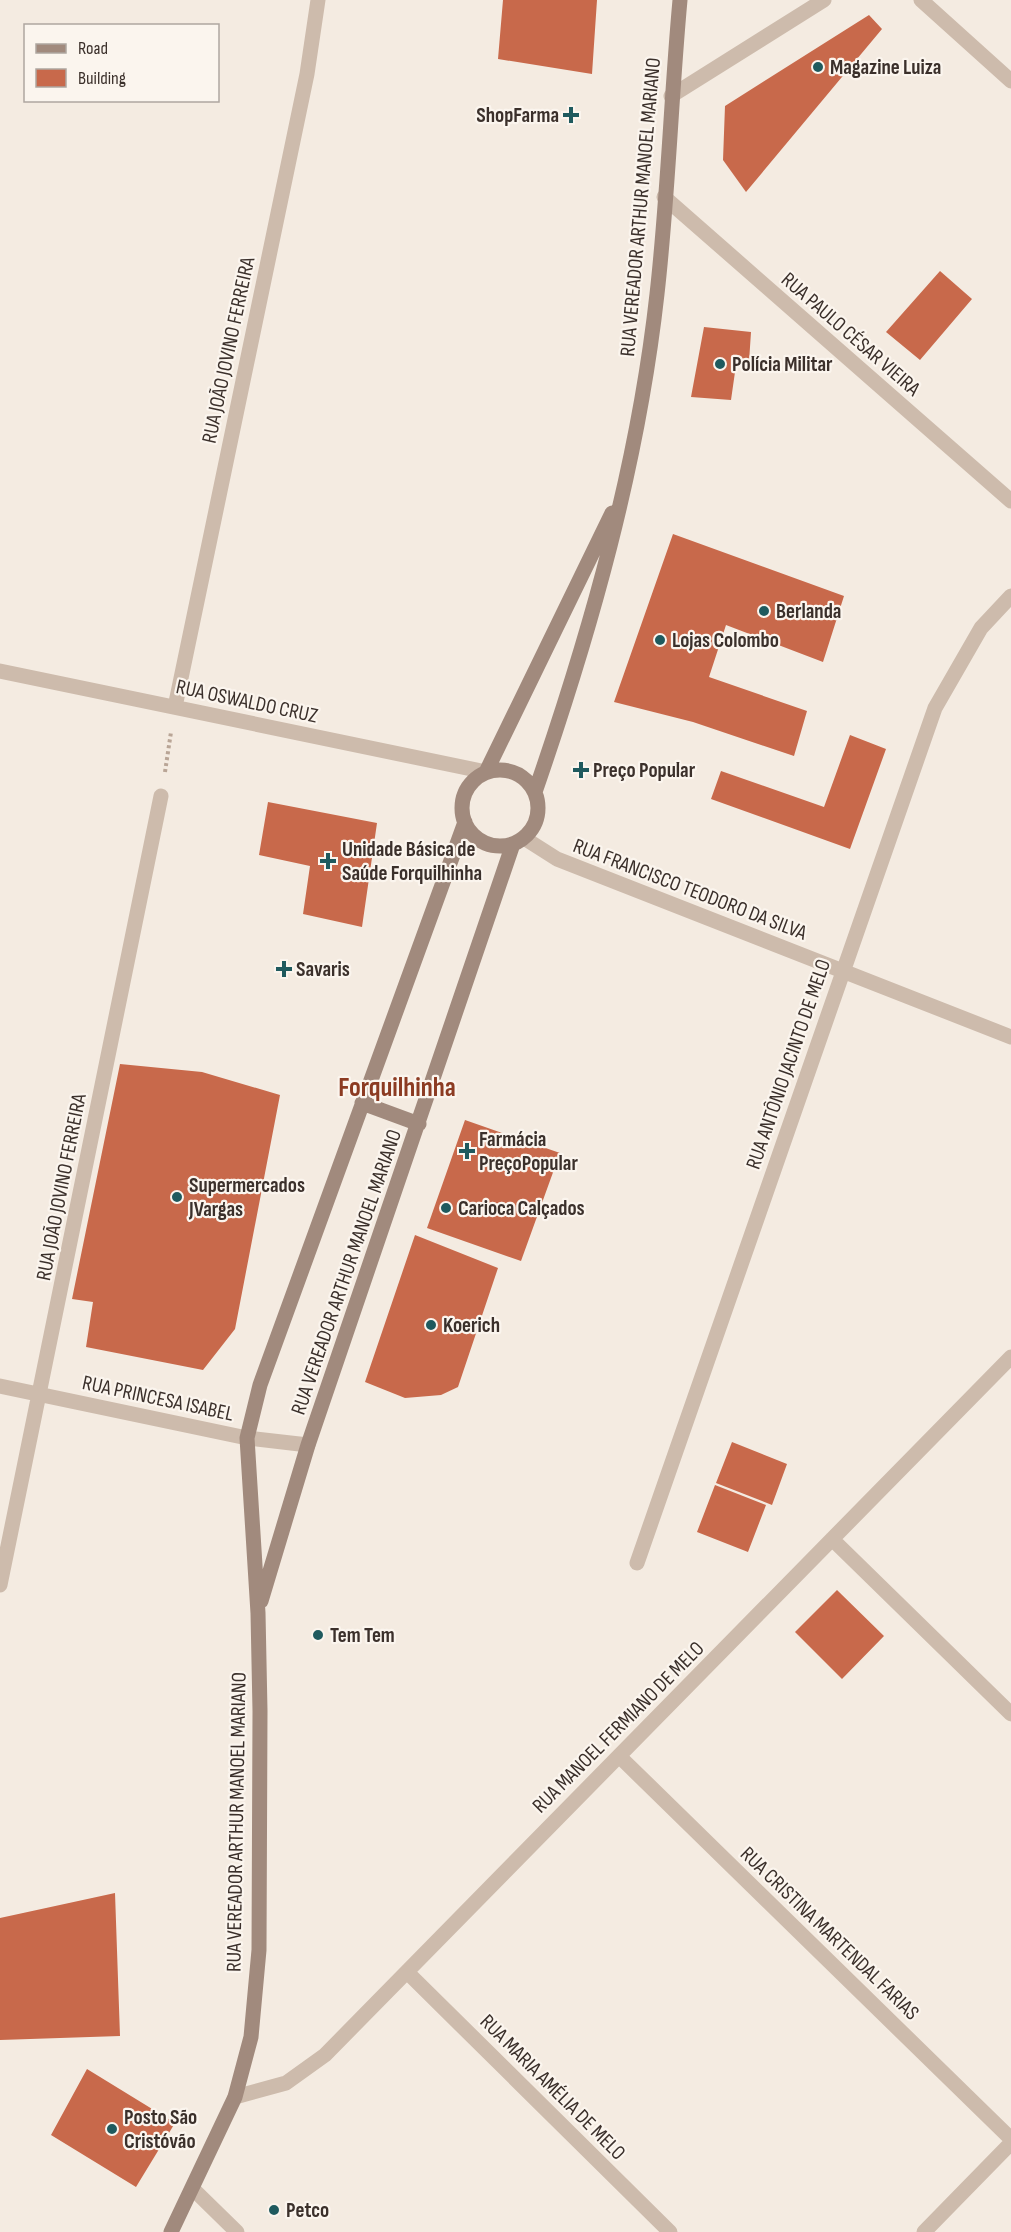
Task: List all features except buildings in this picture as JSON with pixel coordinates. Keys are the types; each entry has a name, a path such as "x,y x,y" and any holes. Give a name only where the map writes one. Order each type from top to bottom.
{"main road":[{"name":"RUA VEREADOR ARTHUR MANOEL MARIANO","path":"535,792 574,680 601,590 637,422 657,294 680,0"},
{"name":"RUA VEREADOR ARTHUR MANOEL MARIANO","path":"486,772 623,488"},
{"path":"497,770 519,775 535,792 538,816 519,841 491,845 479,840 471,833 465,822 462,812 466,789 473,780 486,772 497,770"},
{"name":"RUA VEREADOR ARTHUR MANOEL MARIANO","path":"171,2232 235,2097 251,2037 260,1950 258,1613 247,1438 260,1385 465,822"},
{"name":"RUA VEREADOR ARTHUR MANOEL MARIANO","path":"258,1613 308,1445 519,841"},
{"path":"362,1103 419,1124"}],"street":[{"name":"RUA JOÃO JOVINO FERREIRA","path":"175,707 307,74 318,0"},
{"path":"671,96 824,0"},
{"path":"921,0 1011,81"},
{"name":"RUA PAULO CÉSAR VIEIRA","path":"664,197 1011,501"},
{"name":"RUA ANTÔNIO JACINTO DE MELO","path":"637,1563 935,708 981,628 1011,596"},
{"name":"RUA OSWALDO CRUZ","path":"0,670 486,772"},
{"name":"RUA JOÃO JOVINO FERREIRA","path":"0,1585 41,1395 161,796"},
{"name":"RUA FRANCISCO TEODORO DA SILVA","path":"519,841 557,859 1011,1037"},
{"name":"RUA MANOEL FERMIANO DE MELO","path":"235,2097 286,2083 325,2055 1011,1357"},
{"name":"RUA PRINCESA ISABEL","path":"0,1386 247,1438 308,1445"},
{"path":"832,1539 1011,1714"},
{"name":"RUA CRISTINA MARTENDAL FARIAS","path":"619,1756 1011,2141"},
{"name":"RUA MARIA AMÉLIA DE MELO","path":"407,1972 670,2232"},
{"path":"924,2232 1011,2141"},
{"path":"193,2188 237,2232"}],"path":[{"path":"161,796 175,707"}],"place":[{"name":"Magazine Luiza","path":"818,67"},
{"name":"ShopFarma","path":"571,115"},
{"name":"Polícia Militar","path":"720,364"},
{"name":"Berlanda","path":"764,611"},
{"name":"Lojas Colombo","path":"660,640"},
{"name":"Preço Popular","path":"581,770"},
{"name":"Unidade Básica de Saúde Forquilhinha","path":"328,861"},
{"name":"Savaris","path":"284,969"},
{"name":"Farmácia PreçoPopular","path":"467,1151"},
{"name":"Supermercados JVargas","path":"177,1197"},
{"name":"Carioca Calçados","path":"446,1208"},
{"name":"Koerich","path":"431,1325"},
{"name":"Tem Tem","path":"318,1635"},
{"name":"Posto São Cristóvão","path":"112,2129"},
{"name":"Petco","path":"274,2210"}],"district":[{"name":"Forquilhinha","path":"397,1087"}]}
